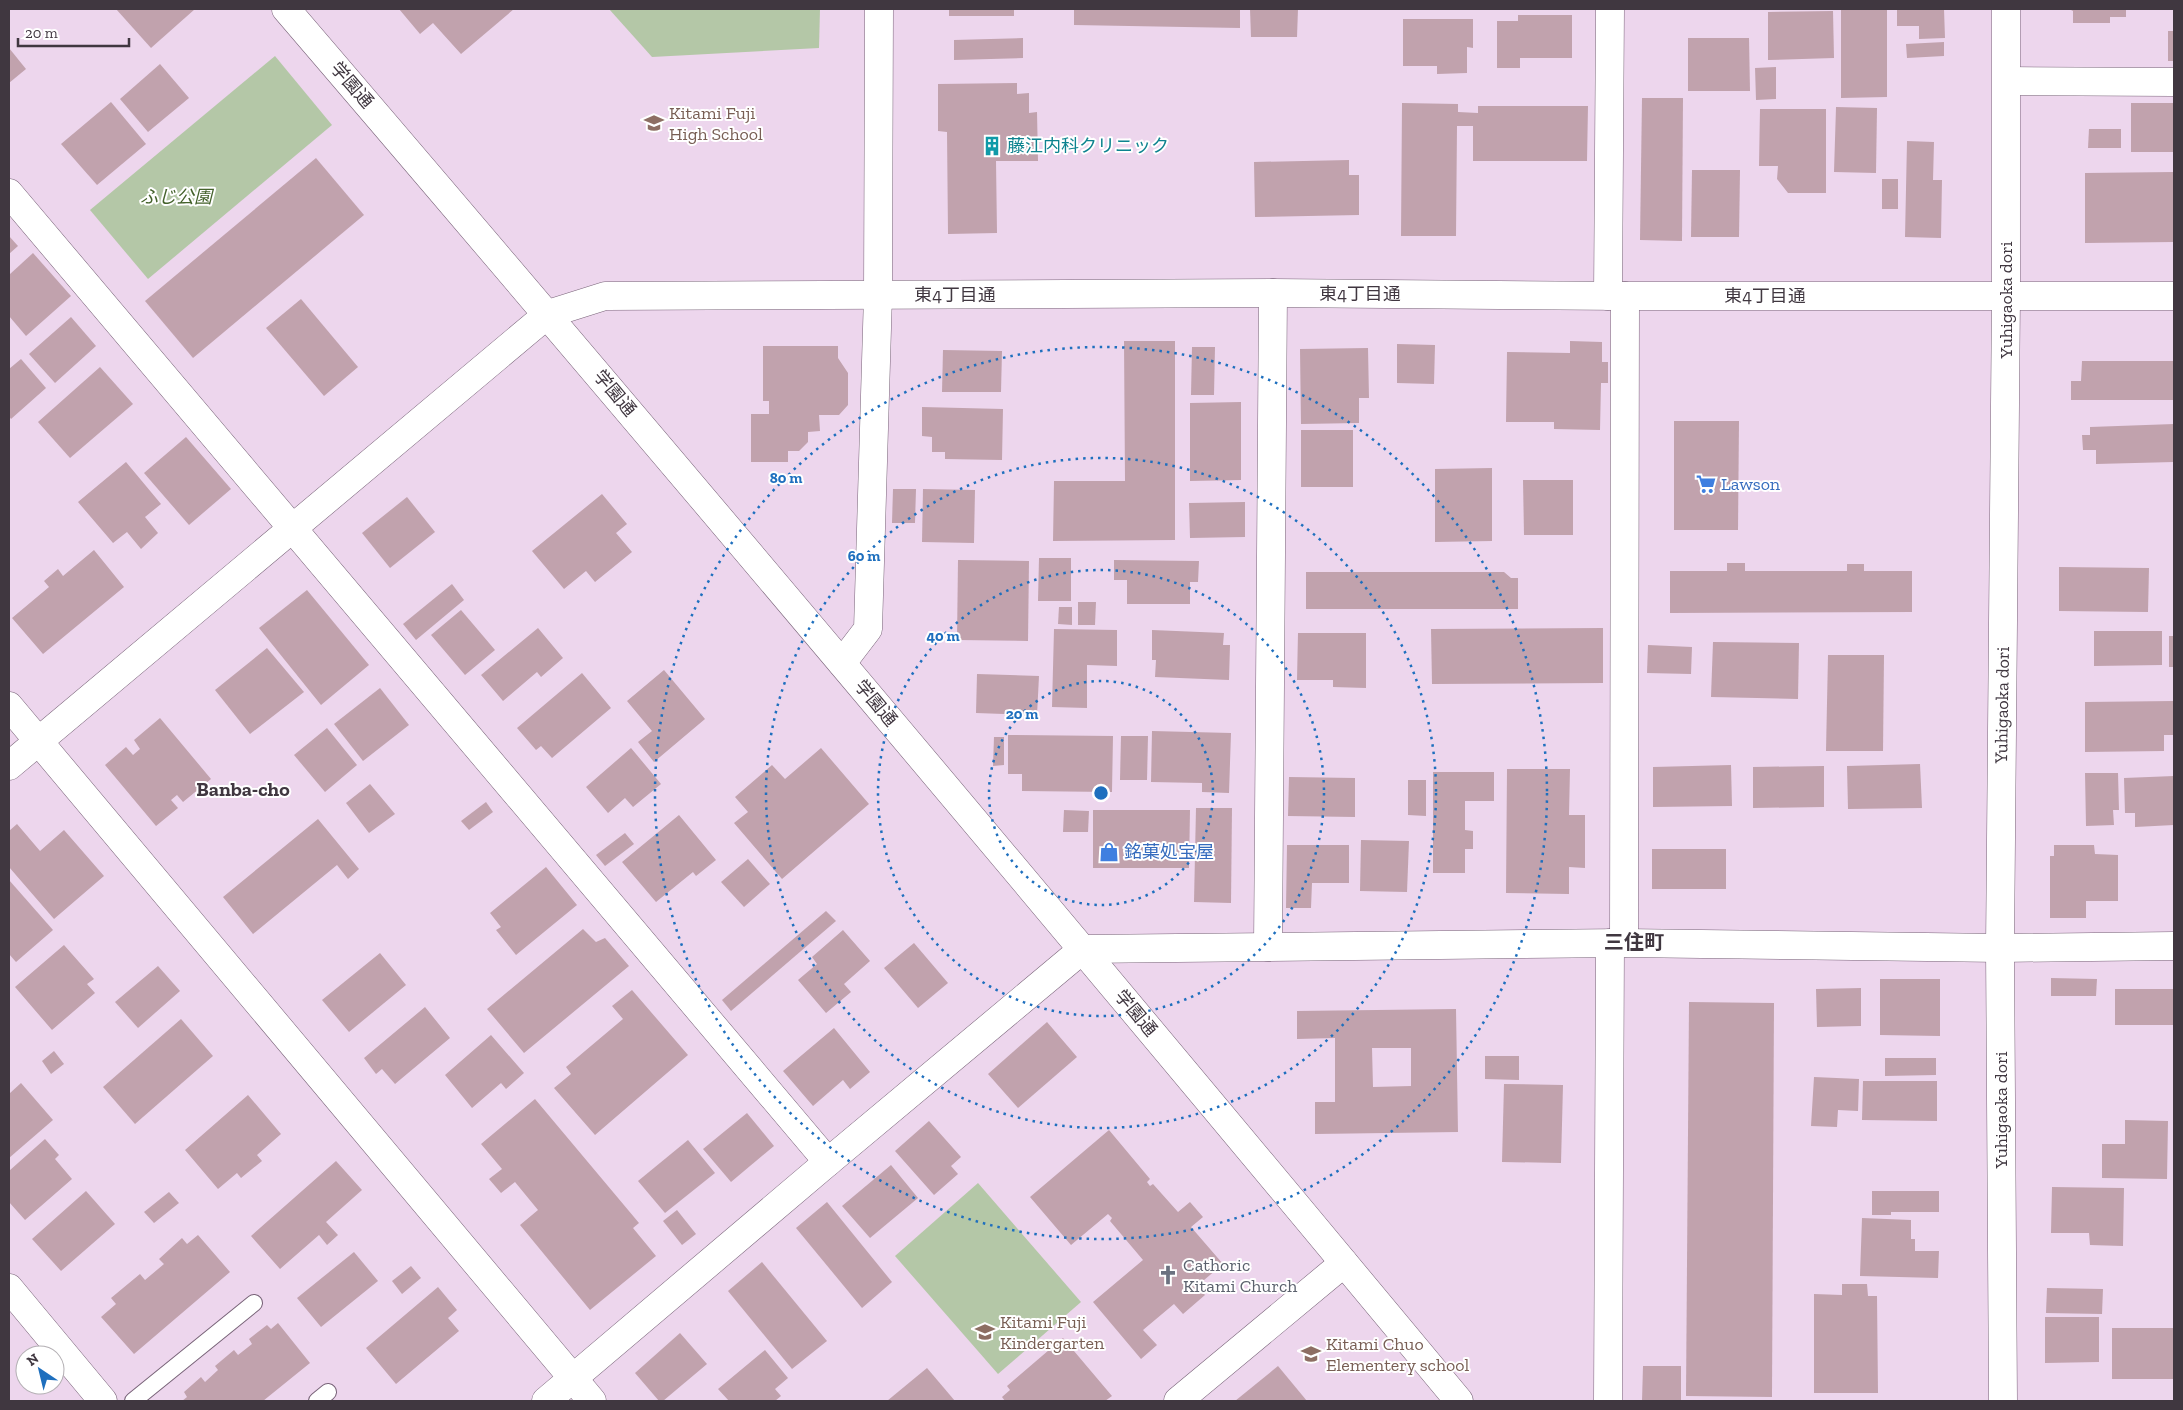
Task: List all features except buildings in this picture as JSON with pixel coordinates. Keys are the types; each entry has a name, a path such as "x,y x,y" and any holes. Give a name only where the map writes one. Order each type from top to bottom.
{"street":[{"name":"学園通","path":"286,9 548,314 1083,949 1459,1401"},
{"path":"842,663 868,628 878,295 879,9"},
{"path":"1608,1401 1617,943 1616,296 1610,9"},
{"name":"Yuhigaoka dori","path":"2003,1401 2000,948 2006,296 2006,9"},
{"path":"2007,81 2174,82"},
{"path":"9,193 828,1162"},
{"name":"東4丁目通","path":"548,314 605,296 1273,293 1616,296 2174,296"},
{"path":"1268,947 1273,293"},
{"path":"9,766 548,314"},
{"path":"9,706 592,1401"},
{"path":"546,1401 1083,949 1617,943 2000,948 2174,946"},
{"path":"1178,1401 1344,1263"},
{"path":"9,1288 103,1401"}],"lane":[{"path":"133,1401 254,1303"}],"green space":[{"path":"609,9 820,9 819,48 652,57"},
{"name":"ふじ公園","path":"275,56 332,125 148,279 90,210"},
{"path":"978,1183 1081,1302 998,1374 895,1256"}],"place":[{"name":"Kitami Fuji High School","path":"654,123"},
{"name":"藤江内科クリニック","path":"992,146"},
{"name":"Lawson","path":"1706,484"},
{"name":"銘菓処宝屋","path":"1109,852"},
{"name":"Cathoric Kitami Church","path":"1168,1275"},
{"name":"Kitami Fuji Kindergarten","path":"985,1332"},
{"name":"Kitami Chuo Elementery school","path":"1311,1354"}],"district":[{"name":"Banba-cho","path":"243,789"},
{"name":"三住町","path":"1634,942"}]}
